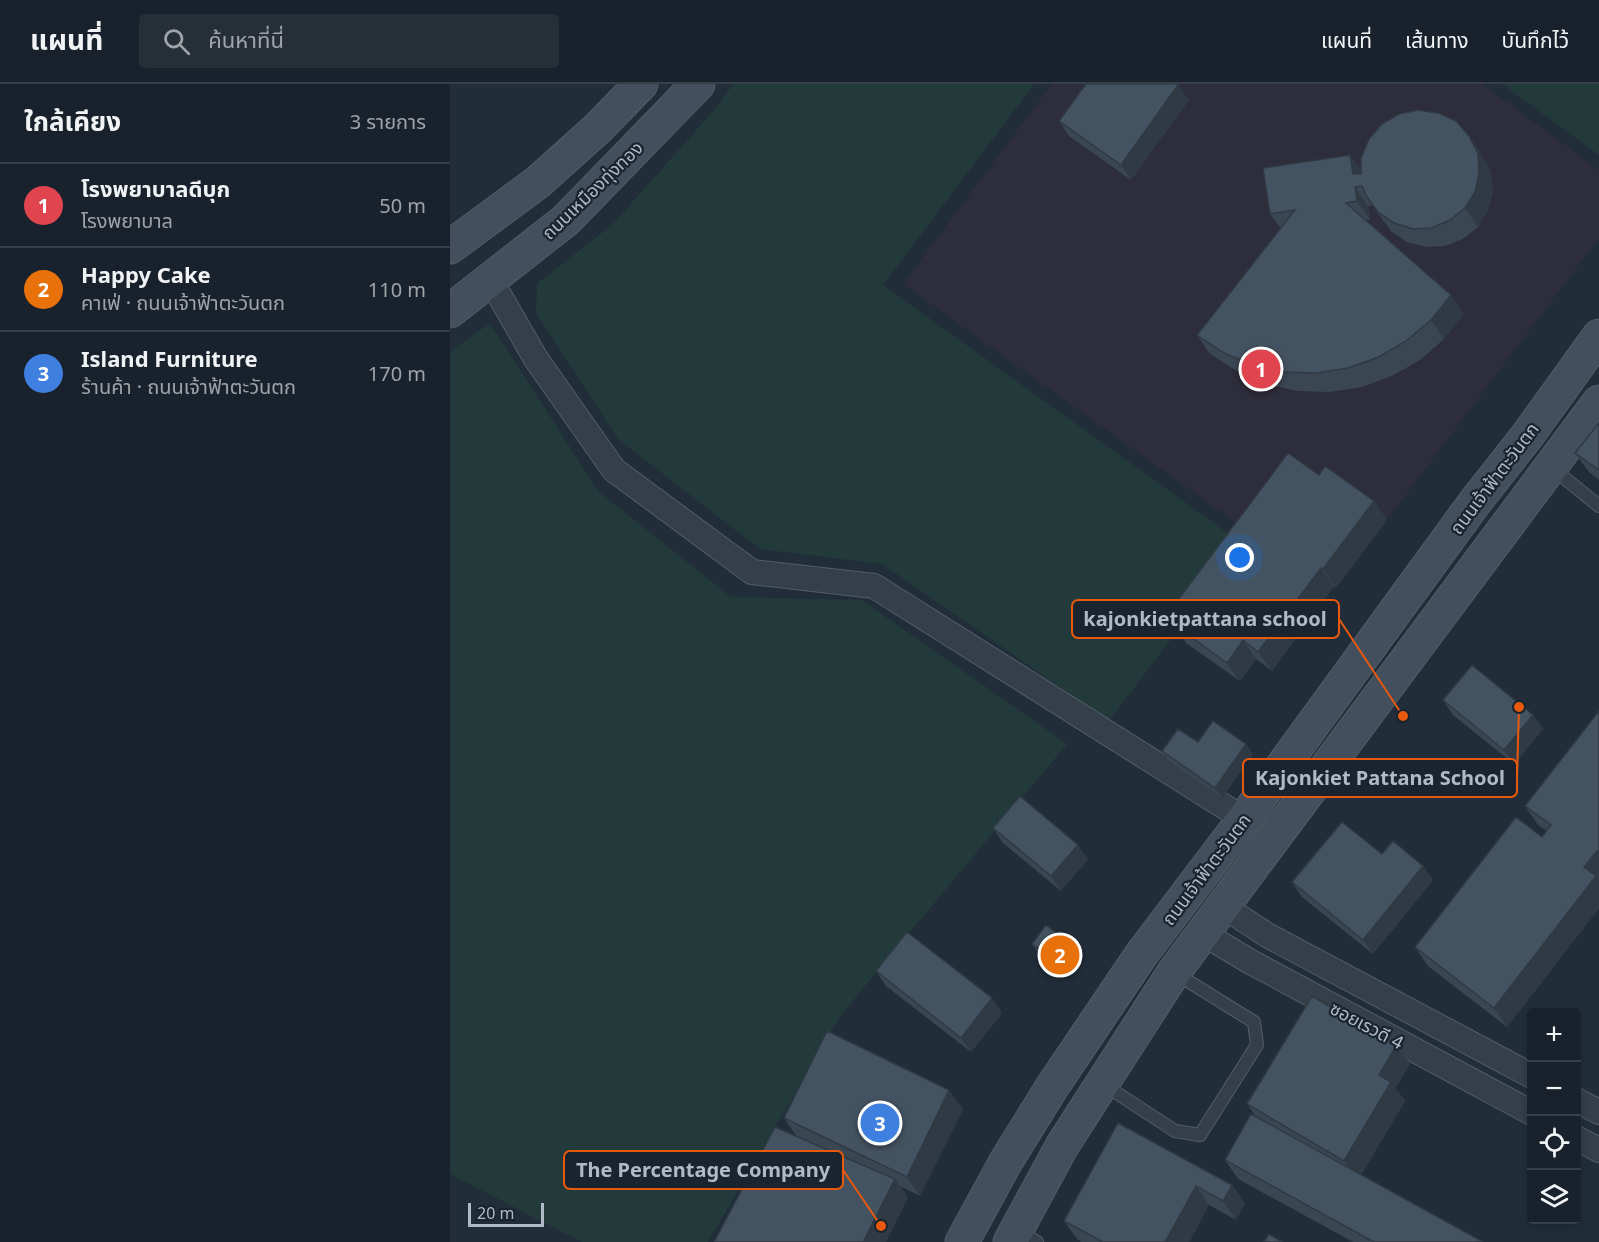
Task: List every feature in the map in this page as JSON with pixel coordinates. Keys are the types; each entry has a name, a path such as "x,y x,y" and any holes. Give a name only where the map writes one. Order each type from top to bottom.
{"main road":[{"path":"450,248 537,182 597,129 641,84"},
{"name":"ถนนเหมืองทุ่งทอง","path":"450,311 566,220 698,84"},
{"name":"ถนนเจ้าฟ้าตะวันตก","path":"962,1242 1005,1163 1052,1087 1142,955 1244,819 1474,502 1527,436 1599,336"},
{"path":"1021,1238 1062,1146 1174,972 1599,402"}],"street":[{"path":"490,279 536,359 614,470 752,572 874,586 1244,819"},
{"name":"ซอยเรวดี 4","path":"1222,906 1267,934 1527,1073"},
{"name":"ซอยเรวดี 4","path":"1204,934 1249,961 1527,1110"},
{"path":"1581,1103 1599,1112"},
{"path":"1581,1141 1599,1150"}],"lane":[{"path":"1551,466 1599,506"},
{"path":"1102,1083 1175,1131 1200,1135 1257,1045 1254,1022 1174,972"}],"shaded area":[{"path":"1052,84 1482,84 1599,170 1599,238 1380,529 1249,532 903,284"}],"green space":[{"path":"733,84 1034,84 883,285 1243,544 1109,721 882,564 760,549 618,439 536,313 537,284 613,224 716,108"},
{"path":"1502,84 1599,84 1599,155"},
{"path":"490,323 598,491 731,597 862,600 1067,744 840,1016 708,1242 582,1242 450,1174 450,352"}],"building":[{"path":"1086,84 1178,85 1121,165 1059,121"},
{"path":"1418,110 1438,113 1456,121 1469,136 1478,154 1479,173 1475,192 1465,208 1450,220 1432,228 1413,229 1394,223 1378,212 1362,186 1355,187 1357,201 1346,203 1451,295 1431,320 1406,341 1379,357 1348,368 1316,373 1284,372 1253,365 1224,353 1197,335 1295,210 1270,214 1263,168 1350,155 1353,174 1361,174 1361,158 1369,139 1382,124 1399,114"},
{"path":"1599,423 1599,470 1575,453"},
{"path":"1288,453 1319,475 1325,466 1374,501 1258,652 1243,640 1227,663 1173,624 1183,610 1175,604"},
{"path":"1472,665 1533,715 1504,750 1443,700"},
{"path":"1599,711 1599,853 1597,851 1584,867 1596,876 1494,1008 1415,947 1516,817 1542,837 1551,825 1525,806"},
{"path":"1213,721 1246,744 1215,788 1162,751 1178,729 1198,742"},
{"path":"1020,796 1078,845 1051,876 993,828"},
{"path":"1342,822 1382,854 1393,841 1423,866 1363,940 1292,882"},
{"path":"1046,925 1074,946 1061,965 1032,944"},
{"path":"907,932 992,998 961,1038 876,971"},
{"path":"1312,996 1396,1046 1379,1075 1391,1082 1344,1161 1247,1104"},
{"path":"827,1031 949,1090 907,1177 784,1118"},
{"path":"1251,1114 1483,1242 1374,1242 1225,1160"},
{"path":"1118,1123 1232,1185 1223,1201 1196,1186 1165,1242 1103,1242 1064,1221"},
{"path":"775,1127 895,1179 863,1242 714,1242"},
{"path":"1269,1234 1282,1242 1264,1242"}],"place":[{"name":"โรงพยาบาลดีบุก","path":"1261,369"},
{"name":"Kajonkiet Pattana School","path":"1519,707"},
{"name":"kajonkietpattana school","path":"1403,716"},
{"name":"Happy Cake","path":"1060,955"},
{"name":"Island Furniture","path":"880,1123"},
{"name":"The Percentage Company","path":"881,1226"}]}
